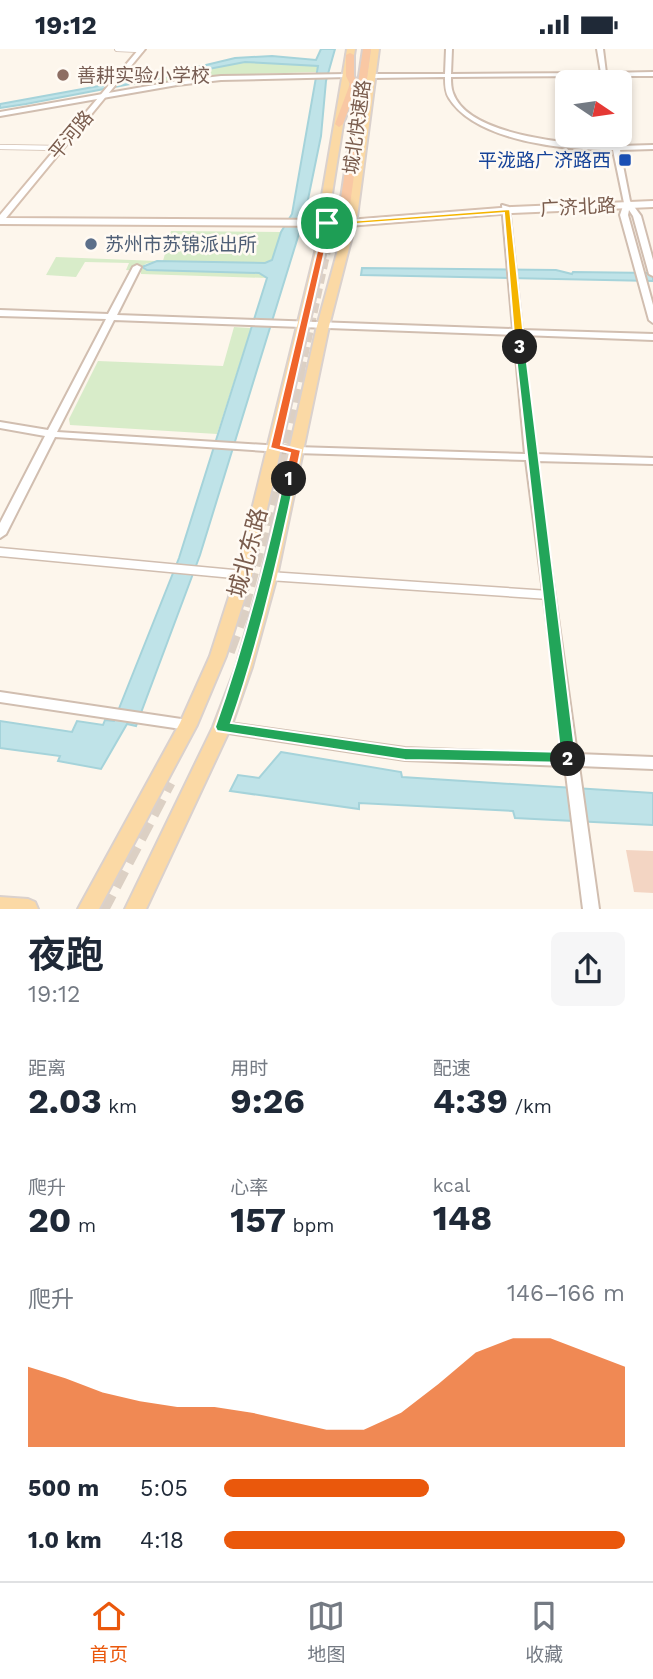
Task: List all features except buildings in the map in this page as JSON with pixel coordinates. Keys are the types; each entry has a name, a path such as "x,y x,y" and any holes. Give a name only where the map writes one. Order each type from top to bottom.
{"highway":[{"name":"城北快速路","path":"341,204 358,84 372,50"},
{"name":"城北快速路","path":"353,51 358,84"},
{"path":"339,124 358,84"},
{"path":"358,84 364,125"}],"main road":[{"name":"平河路","path":"0,219 142,50"},
{"name":"城北东路","path":"135,909 222,727 244,667 269,576 323,326 350,220 364,145 372,50"},
{"name":"城北东路","path":"88,909 188,725 218,656 244,575 305,326 353,51"},
{"name":"广济北路","path":"0,219 325,221 626,202 653,203"},
{"path":"0,907 28,909"}],"street":[{"path":"117,49 142,50"},
{"path":"449,49 451,97 459,107 484,123 524,137 565,146 617,150 653,147"},
{"path":"600,49 603,70"},
{"path":"371,76 555,74"},
{"path":"632,74 653,74"},
{"path":"0,114 107,92 221,78 347,76"},
{"path":"0,147 61,148"},
{"path":"616,147 626,202 624,215 653,320"},
{"path":"626,202 637,216 653,274"},
{"path":"506,209 532,456 590,909"},
{"path":"0,534 137,267"},
{"path":"0,313 653,337"},
{"path":"0,425 51,434 296,450 653,461"},
{"path":"0,552 244,575"},
{"path":"269,576 549,595"},
{"path":"0,697 188,725"},
{"path":"222,727 405,754 653,763"}],"green space":[{"path":"270,61 318,66 316,72 223,75 130,85 232,64"},
{"path":"171,231 281,232 273,259 265,263 163,261"},
{"path":"56,257 157,261 145,264 142,269 259,273 267,278 141,274 141,271 126,270 129,263 85,262 76,277 46,275"},
{"path":"234,327 251,328 217,434 70,425 69,419 98,361 223,366"}],"water":[{"path":"321,49 335,49 326,81 321,136 305,214 200,555 136,726 127,724 101,769 58,761 60,756 0,748 0,721 72,732 77,721 103,725 105,720 114,721 179,558 267,278 259,273 147,270 142,267 157,261 265,263 272,260 281,232 292,214 318,66 245,62 26,104 0,108 0,104 181,71 235,58 272,56 316,60"},
{"path":"362,268 556,270 572,274 653,273 653,281 361,275"},
{"path":"281,752 401,772 402,777 653,793 653,825 515,818 513,811 359,803 359,809 230,791 238,775 259,778"}],"tunnel":[{"path":"300,371 336,204"},
{"path":"243,606 278,473 300,370"},
{"path":"226,651 243,604"},
{"path":"100,909 167,781"}],"place":[{"name":"善耕实验小学校","path":"63,75"},
{"name":"平泷路广济路西","path":"625,160"},
{"name":"苏州市苏锦派出所","path":"91,244"}],"route":[{"path":"508,211 529,443 571,759 405,754 222,727 244,667 269,576 296,450 275,448 327,223 508,211"}]}
